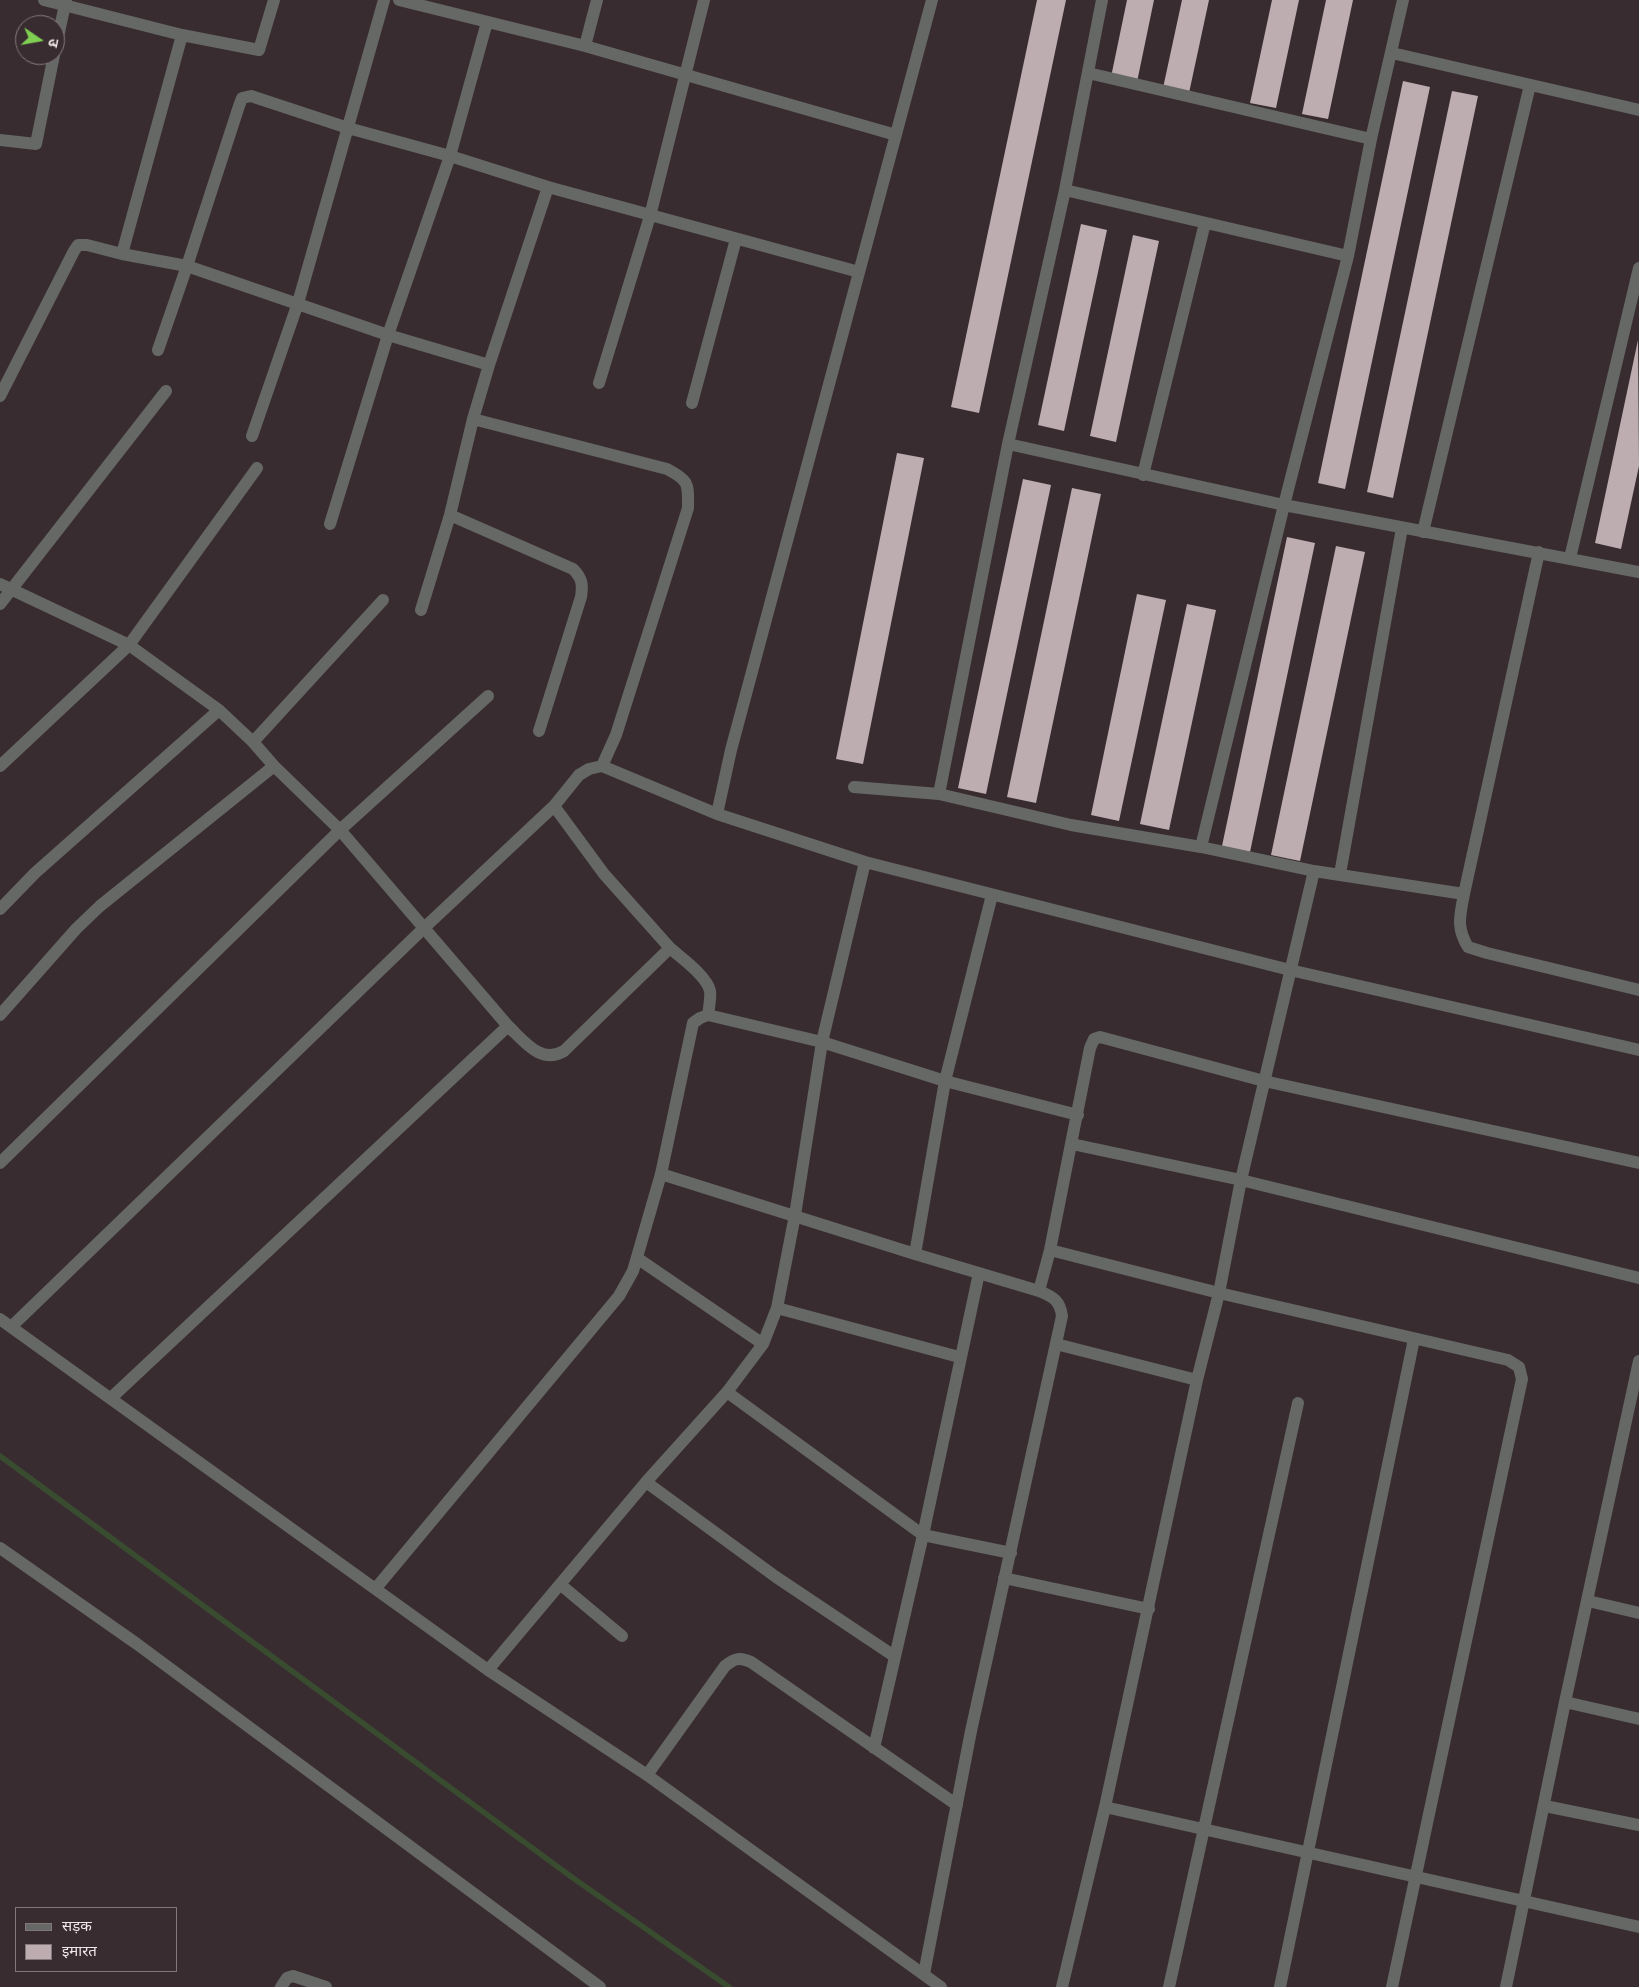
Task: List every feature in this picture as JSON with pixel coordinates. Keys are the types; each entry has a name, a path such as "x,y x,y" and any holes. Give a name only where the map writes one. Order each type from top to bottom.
{"street":[{"path":"44,0 65,2 182,35 259,50 274,0"},
{"path":"252,436 298,303 384,0"},
{"path":"398,0 584,46 896,135"},
{"path":"584,46 597,0"},
{"path":"599,383 650,216 704,0"},
{"path":"717,814 734,740 932,0"},
{"path":"939,794 1008,444 1065,190 1102,0"},
{"path":"1201,847 1284,505 1348,256 1371,139 1403,0"},
{"path":"62,15 65,2"},
{"path":"330,524 388,335 450,156 487,22"},
{"path":"122,254 182,35"},
{"path":"1392,53 1639,110"},
{"path":"0,140 36,144 52,65"},
{"path":"1088,73 1371,139"},
{"path":"1423,532 1530,85"},
{"path":"158,350 242,98 251,96 348,128 450,156 548,187 859,272"},
{"path":"421,610 450,514 473,419 548,187"},
{"path":"1065,190 1348,256"},
{"path":"1143,475 1204,223"},
{"path":"692,403 736,239"},
{"path":"0,396 78,245 87,245 122,254 187,266 388,335 490,365"},
{"path":"1570,558 1639,268"},
{"path":"0,604 6,587 166,391"},
{"path":"473,419 667,469 683,477 688,488 688,508 616,735 602,766"},
{"path":"1008,444 1284,505 1639,572"},
{"path":"0,766 129,645 257,468"},
{"path":"450,514 572,569 580,576 582,585 581,597 539,731"},
{"path":"1340,874 1402,528"},
{"path":"1539,552 1464,894 1460,917 1460,934 1468,947 1487,953 1639,990"},
{"path":"6,587 129,645 219,710 254,742 274,766 340,830 508,1026 534,1051 544,1056 555,1056 564,1052 670,948"},
{"path":"254,742 383,600"},
{"path":"0,1163 340,830 488,696"},
{"path":"0,909 35,873 219,710"},
{"path":"0,1015 76,929 100,906 274,766"},
{"path":"941,1987 647,1775 488,1670 5,1323 554,806 579,775 589,769 602,766 717,814 865,862 1290,970 1639,1050"},
{"path":"854,787 939,794 1071,825 1201,847 1314,871 1464,894"},
{"path":"554,806 604,874 670,948 704,979 710,992 708,1015"},
{"path":"488,1670 646,1482 727,1392 763,1344 777,1308 795,1215 822,1042 865,862"},
{"path":"1062,1987 1105,1807 1149,1609 1198,1380 1219,1293 1241,1180 1314,871"},
{"path":"915,1254 945,1081 992,895"},
{"path":"376,1588 618,1296 633,1271 660,1174 693,1023 700,1018 708,1015 822,1042 945,1081 1078,1115"},
{"path":"111,1398 508,1026"},
{"path":"1039,1292 1050,1250 1090,1048 1094,1039 1100,1036 1264,1081 1639,1163"},
{"path":"1072,1144 1241,1180 1639,1278"},
{"path":"660,1174 1052,1296 1060,1305 1062,1316 971,1731 924,1974"},
{"path":"1050,1250 1219,1293 1508,1360 1519,1367 1522,1379 1392,1987"},
{"path":"637,1258 763,1344"},
{"path":"874,1748 923,1535 959,1357 979,1273"},
{"path":"777,1308 959,1357"},
{"path":"1280,1987 1414,1339"},
{"path":"1056,1344 1198,1380"},
{"path":"1506,1987 1565,1702 1639,1361"},
{"path":"727,1392 923,1535 1011,1553"},
{"path":"1169,1987 1298,1404"},
{"path":"646,1482 776,1577 894,1656"},
{"path":"0,1548 137,1644 600,1987"},
{"path":"1004,1578 1149,1609"},
{"path":"561,1585 622,1636"},
{"path":"1588,1602 1639,1613"},
{"path":"647,1775 725,1666 734,1659 742,1658 751,1662 957,1805"},
{"path":"1565,1702 1639,1719"},
{"path":"1544,1806 1639,1825"},
{"path":"1105,1807 1639,1927"},
{"path":"281,1987 287,1978 293,1976 326,1987"}],"building":[{"path":"1037,0 1066,0 979,413 951,407"},
{"path":"1127,0 1154,0 1137,82 1111,77"},
{"path":"1182,0 1209,0 1189,93 1163,88"},
{"path":"1272,0 1299,0 1276,108 1250,103"},
{"path":"1326,0 1353,0 1328,119 1302,114"},
{"path":"1403,81 1430,87 1345,489 1318,483"},
{"path":"1452,91 1478,96 1393,498 1367,492"},
{"path":"1081,224 1107,230 1064,431 1038,425"},
{"path":"1133,235 1159,241 1116,442 1090,436"},
{"path":"1638,340 1639,466 1621,549 1595,543"},
{"path":"897,453 924,458 863,764 836,759"},
{"path":"1023,479 1051,485 986,794 958,788"},
{"path":"1072,488 1101,494 1036,803 1007,797"},
{"path":"1287,537 1315,543 1250,852 1222,846"},
{"path":"1336,546 1365,552 1300,861 1271,855"},
{"path":"1137,594 1166,600 1119,821 1091,815"},
{"path":"1187,604 1216,610 1169,830 1140,824"}],"waterway":[{"path":"0,1456 573,1878 729,1987"}]}
